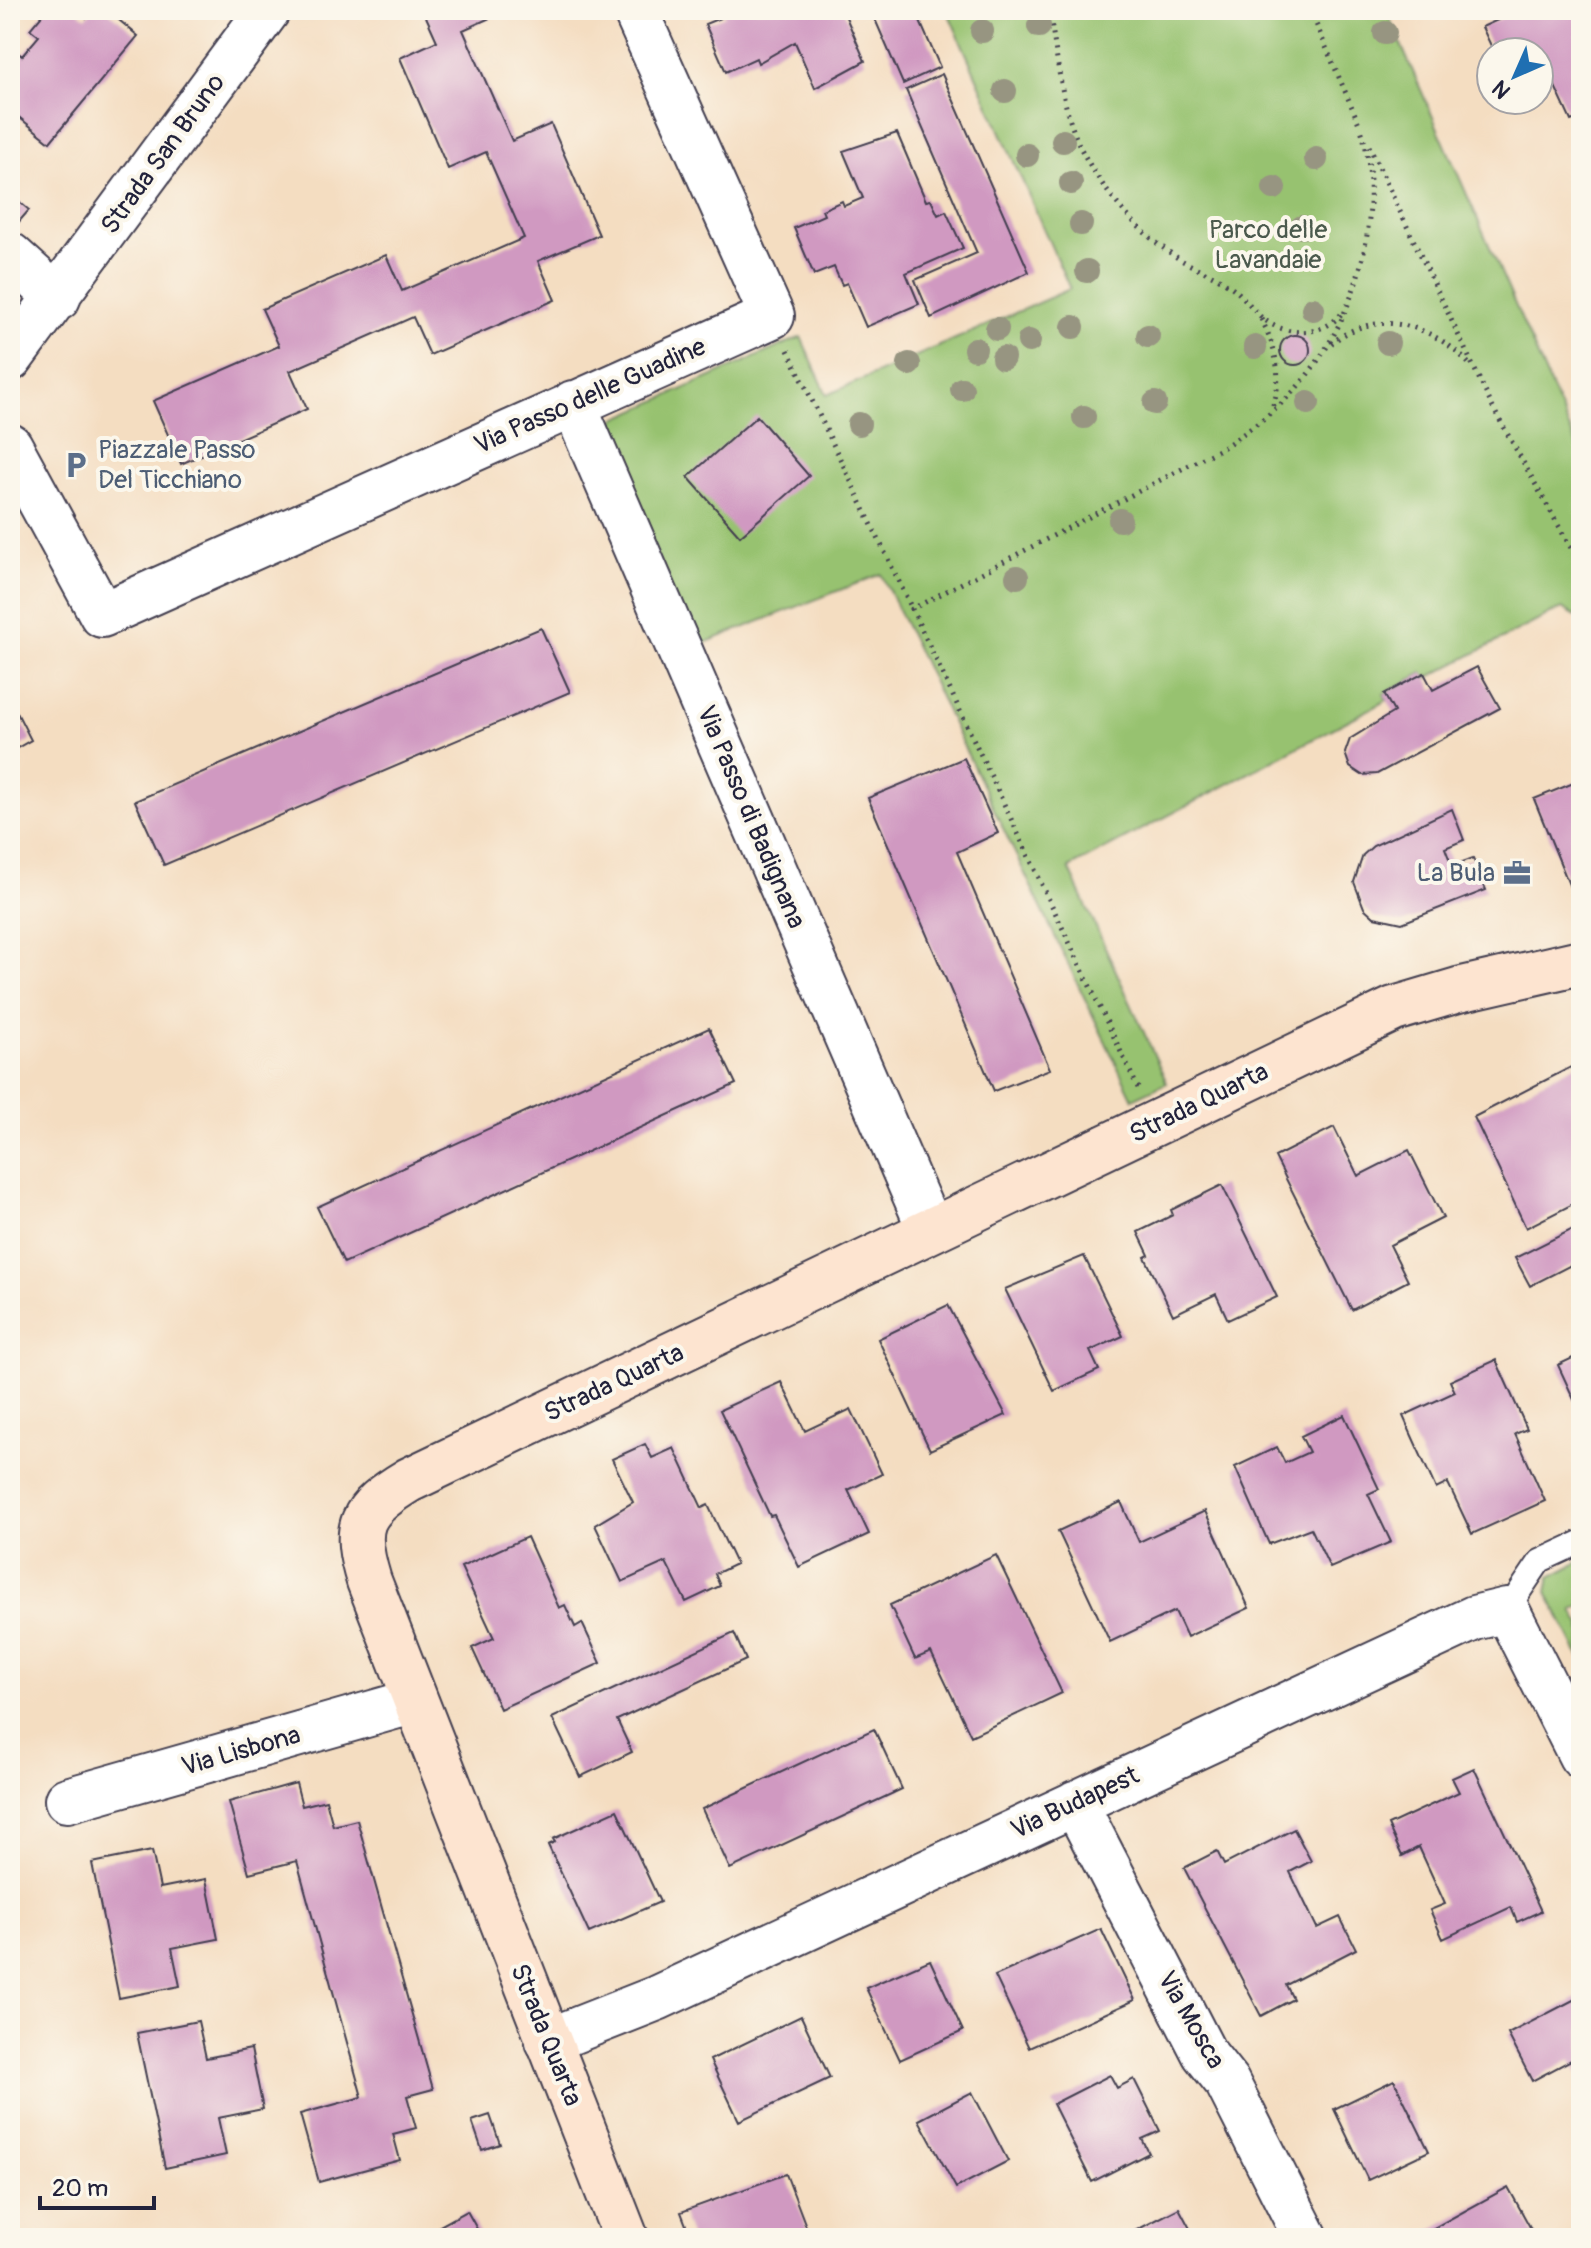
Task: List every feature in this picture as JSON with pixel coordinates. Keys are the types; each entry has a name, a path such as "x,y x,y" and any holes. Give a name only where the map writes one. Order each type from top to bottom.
{"street":[{"name":"Strada San Bruno","path":"10,359 268,10"},
{"path":"635,10 772,316"},
{"path":"10,255 58,298"},
{"name":"Via Passo delle Guadine","path":"10,446 102,615 772,316"},
{"name":"Via Passo di Badignana","path":"573,403 930,1230"},
{"name":"Strada Quarta","path":"626,2238 415,1701 360,1547 361,1522 382,1496 1394,1009 1458,990 1581,962"},
{"path":"1507,1610 1581,1756"},
{"name":"Via Budapest","path":"548,2041 657,1998 1474,1618 1507,1610"},
{"name":"Via Lisbona","path":"67,1800 415,1701"},
{"name":"Via Mosca","path":"1075,1803 1204,2053 1227,2082 1306,2238"}],"lane":[{"path":"1507,1610 1540,1561 1581,1542"}],"path":[{"path":"1049,10 1072,128 1103,187 1144,233 1178,258 1230,286 1278,327 1301,332 1333,323 1347,305"},
{"path":"1310,10 1360,126 1476,372 1581,566"},
{"path":"912,609 1203,458 1263,419 1297,388 1325,350 1347,305 1364,247 1369,197 1367,149 1360,126"},
{"path":"1251,306 1268,334 1277,371 1276,396 1263,419"},
{"path":"772,316 1155,1124"},
{"path":"1325,350 1338,338 1356,329 1404,324 1436,335 1460,353 1476,372"}],"green space":[{"name":"Parco delle Lavandaie","path":"947,10 1386,10 1581,455 1581,619 1562,608 1427,678 1423,673 1384,694 1387,700 1069,868 1167,1083 1133,1099 881,574 694,647 595,428 801,337 827,395 1070,289"},
{"path":"1581,1561 1581,1606 1573,1610 1581,1625 1581,1659 1547,1592 1550,1577"}],"building":[{"path":"46,10 76,10 86,18 92,10 107,10 138,36 50,142 10,110 10,55 15,50 22,56 39,36 30,29"},
{"path":"423,10 499,10 501,13 463,30 512,141 551,124 599,235 538,261 555,300 430,355 413,317 290,371 307,409 181,464 153,401 279,346 262,309 386,255 402,291 524,238 486,152 448,169 400,58 437,41"},
{"path":"722,10 843,10 865,61 815,88 795,42 758,63 756,58 726,72 705,24 725,16"},
{"path":"871,10 915,10 940,67 903,84"},
{"path":"1520,10 1581,10 1581,117 1571,121 1555,86 1555,36 1486,36 1482,27"},
{"path":"942,74 1029,272 931,318 915,280 977,253 906,90"},
{"path":"897,133 926,201 931,200 938,215 946,211 963,248 906,273 919,304 866,327 847,283 842,285 834,267 814,275 794,228 824,215 822,210 842,201 844,206 863,198 843,151"},
{"path":"10,194 29,210 10,232"},
{"path":"1295,335 1306,339 1310,350 1306,361 1295,365 1284,361 1280,350 1284,339"},
{"path":"757,416 809,476 740,536 688,477"},
{"path":"541,628 570,692 164,865 135,801"},
{"path":"1477,667 1500,708 1377,774 1362,775 1350,767 1345,753 1350,739 1394,712 1384,694 1424,673 1433,690"},
{"path":"10,699 31,740 10,752"},
{"path":"964,758 998,833 957,852 1050,1069 994,1091 868,798"},
{"path":"1581,780 1581,914 1534,799"},
{"path":"1452,809 1464,840 1445,848 1452,866 1473,858 1486,890 1402,923 1374,917 1364,908 1354,882 1363,855 1373,846"},
{"path":"709,1028 736,1084 344,1263 317,1207"},
{"path":"1581,1062 1581,1200 1526,1228 1474,1117"},
{"path":"1334,1127 1358,1176 1409,1150 1443,1218 1390,1245 1408,1281 1352,1310 1275,1157"},
{"path":"1222,1185 1277,1297 1228,1320 1216,1294 1173,1315 1145,1257 1149,1255 1138,1232 1173,1215 1171,1210"},
{"path":"1581,1225 1581,1260 1530,1286 1515,1258"},
{"path":"1084,1256 1123,1336 1090,1351 1099,1370 1054,1391 1005,1289"},
{"path":"948,1305 1006,1415 930,1450 878,1339"},
{"path":"1581,1354 1581,1402 1576,1404 1558,1365"},
{"path":"1496,1360 1527,1429 1515,1434 1545,1501 1472,1534 1448,1483 1436,1489 1403,1416 1455,1392 1450,1381"},
{"path":"781,1382 805,1431 851,1409 882,1474 848,1490 869,1534 799,1567 774,1515 770,1516 720,1410"},
{"path":"1344,1415 1379,1489 1368,1494 1391,1542 1330,1568 1311,1528 1269,1544 1235,1467 1277,1447 1285,1463 1309,1452 1301,1436"},
{"path":"645,1444 652,1458 674,1448 702,1508 708,1505 736,1564 715,1574 720,1586 686,1602 666,1562 622,1582 595,1525 633,1502 612,1459"},
{"path":"1121,1502 1139,1542 1205,1511 1249,1608 1187,1637 1175,1611 1110,1642 1058,1531"},
{"path":"527,1537 559,1608 565,1605 575,1627 582,1623 601,1663 500,1709 472,1648 494,1638 461,1567"},
{"path":"996,1555 1062,1693 971,1736 931,1652 915,1659 890,1605"},
{"path":"734,1633 746,1660 617,1720 632,1752 580,1777 552,1718"},
{"path":"874,1729 902,1789 730,1869 702,1809"},
{"path":"1474,1768 1541,1911 1517,1922 1511,1907 1443,1939 1430,1910 1445,1904 1419,1847 1402,1856 1388,1825 1459,1792 1452,1778"},
{"path":"296,1783 302,1806 326,1800 333,1826 357,1820 433,2089 407,2096 416,2128 393,2134 400,2160 319,2182 300,2114 362,2097 297,1861 249,1873 229,1802"},
{"path":"617,1810 660,1902 589,1933 548,1845 555,1842 553,1839"},
{"path":"1294,1829 1311,1861 1290,1872 1317,1928 1340,1917 1356,1949 1286,1985 1293,1999 1261,2016 1184,1868 1217,1851 1224,1865"},
{"path":"152,1851 160,1888 206,1879 218,1939 172,1948 180,1986 119,1998 92,1863"},
{"path":"1101,1929 1135,2000 1029,2048 995,1976"},
{"path":"930,1960 963,2031 900,2060 866,1988"},
{"path":"1581,1996 1581,2079 1571,2060 1532,2081 1508,2034"},
{"path":"801,2016 830,2078 739,2121 710,2060"},
{"path":"198,2021 206,2058 251,2049 263,2109 218,2118 226,2155 165,2168 137,2033"},
{"path":"1110,2075 1117,2088 1134,2079 1160,2131 1142,2139 1149,2153 1092,2182 1053,2104"},
{"path":"1394,2080 1429,2151 1368,2180 1334,2109"},
{"path":"972,2092 1008,2161 956,2188 919,2120"},
{"path":"490,2115 500,2144 482,2150 472,2121"},
{"path":"786,2174 809,2234 796,2238 691,2238 681,2212"},
{"path":"1508,2187 1536,2238 1422,2238 1421,2235"},
{"path":"1179,2208 1195,2238 1128,2238 1127,2235"},
{"path":"467,2211 482,2238 418,2238"}],"place":[{"name":"Piazzale Passo Del Ticchiano","path":"76,465"},
{"name":"La Bula","path":"1517,873"}]}
